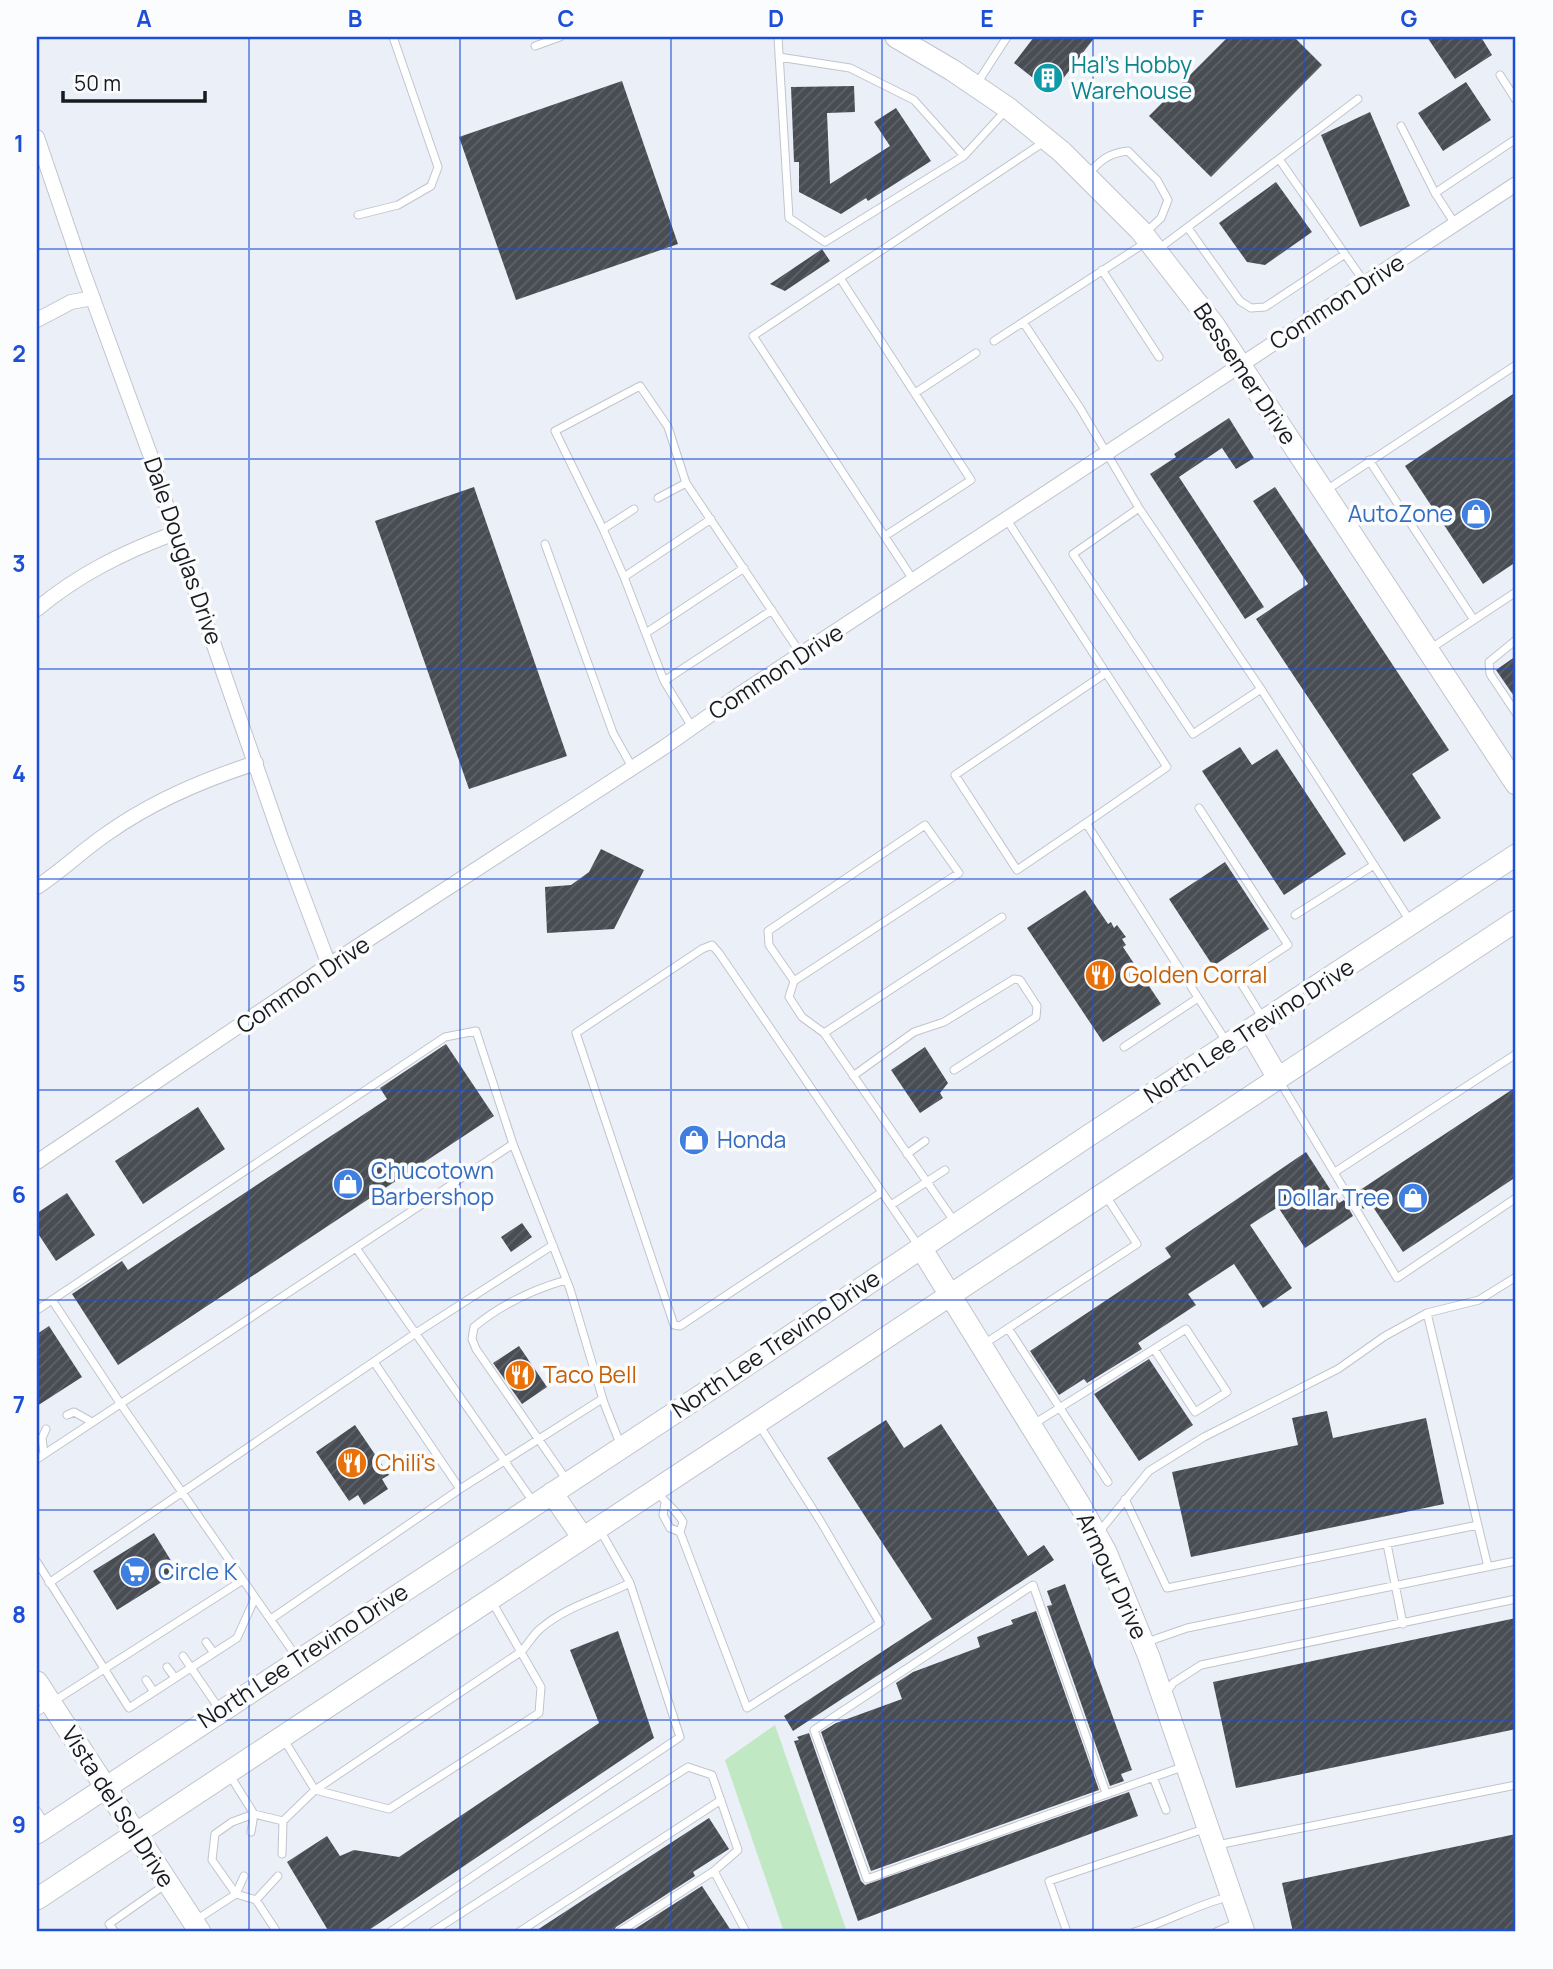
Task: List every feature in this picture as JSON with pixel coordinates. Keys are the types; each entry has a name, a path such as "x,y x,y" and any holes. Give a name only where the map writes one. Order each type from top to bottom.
{"main road":[{"name":"Bessemer Drive","path":"896,37 1008,108 1087,176 1150,242 1214,324 1516,784"},
{"name":"North Lee Trevino Drive","path":"40,1823 106,1786 1516,855"},
{"path":"37,1899 591,1533 661,1496 758,1423 1516,921"},
{"path":"1257,1025 1278,1078"},
{"name":"Armour Drive","path":"921,1248 1106,1552 1143,1643 1242,1927"},
{"path":"552,1493 591,1533"},
{"name":"Vista del Sol Drive","path":"37,1682 43,1708 106,1786 196,1927"}],"street":[{"name":"Dale Douglas Drive","path":"37,137 329,965"},
{"name":"Common Drive","path":"37,1162 329,965 1516,184"},
{"path":"37,320 71,302 93,298"},
{"path":"37,609 62,587 87,572 126,552 175,533"},
{"path":"37,887 103,836 159,802 187,788 256,763"}],"lane":[{"path":"358,215 398,205 431,186 438,167 393,37"},
{"path":"535,46 560,37"},
{"path":"778,37 789,218 825,242 964,156 1008,108"},
{"path":"976,86 1007,37"},
{"path":"779,57 850,68 914,100 964,156"},
{"path":"1500,75 1516,100"},
{"path":"994,341 1150,242 1188,228 1358,99"},
{"path":"1401,126 1435,193 1455,224"},
{"path":"1435,193 1516,139"},
{"path":"914,581 753,336 1047,140"},
{"path":"1087,176 1100,161 1112,153 1128,151 1157,180 1168,200 1150,242"},
{"path":"1279,159 1366,283"},
{"path":"1188,228 1240,301 1251,308 1265,307 1345,254"},
{"path":"1102,270 1159,357"},
{"path":"840,278 971,480 884,537"},
{"path":"1023,322 1080,408 1139,508 1261,689 1411,923"},
{"path":"915,393 976,353"},
{"path":"1324,491 1516,365"},
{"path":"692,727 664,681 624,577 555,431 640,386 668,427 687,483 802,654"},
{"path":"1369,460 1474,620"},
{"path":"658,498 687,483"},
{"path":"1139,508 1073,554 1178,712 1193,734 1261,689"},
{"path":"603,529 634,509"},
{"path":"624,577 710,519"},
{"path":"1007,520 1167,767 1017,870 955,775 1106,673"},
{"path":"545,544 613,733 632,767"},
{"path":"646,633 744,568"},
{"path":"1429,650 1515,595"},
{"path":"664,681 772,610"},
{"path":"1516,640 1489,662 1490,674 1516,713"},
{"path":"1199,808 1288,945 1238,978 1257,1025"},
{"path":"1086,823 1228,1044"},
{"path":"794,981 769,945 768,931 925,825 959,873 794,981 789,996 802,1017 824,1033 956,1225"},
{"path":"1295,915 1374,865"},
{"path":"824,1033 1002,917"},
{"path":"882,1192 680,1326 674,1325 576,1033 712,945 921,1248"},
{"path":"853,1076 914,1032 944,1022 1014,979 1020,980 1037,1006 1036,1017 954,1070"},
{"path":"1124,1047 1198,998"},
{"path":"37,1310 445,1037 476,1031 513,1144 566,1280 602,1399 621,1447"},
{"path":"1335,1172 1516,1054"},
{"path":"1278,1078 1397,1278 1516,1198"},
{"path":"907,1154 925,1141"},
{"path":"37,1458 513,1144"},
{"path":"891,1205 945,1170"},
{"path":"980,1346 1137,1244 1104,1193"},
{"path":"49,1583 416,1333 553,1245"},
{"path":"356,1248 505,1461 552,1493"},
{"path":"1096,1535 1149,1471 1204,1437 1338,1369 1385,1336 1427,1313 1479,1300 1516,1278"},
{"path":"552,1493 539,1439 476,1349 472,1339 474,1327 514,1299 566,1280"},
{"path":"52,1300 120,1403 298,1659"},
{"path":"1427,1313 1488,1567"},
{"path":"1008,1328 1108,1482"},
{"path":"1031,1426 1060,1407 1186,1329 1227,1392 1195,1412 1154,1349"},
{"path":"374,1362 460,1489"},
{"path":"271,1619 460,1489 602,1399"},
{"path":"66,1415 74,1412 92,1422"},
{"path":"661,1496 675,1508 683,1522 680,1532 747,1708 880,1623 821,1522 758,1423"},
{"path":"44,1454 42,1438 46,1429"},
{"path":"661,1496 663,1516 670,1528 680,1532"},
{"path":"1125,1500 1167,1588 1478,1525"},
{"path":"390,1932 680,1737 630,1583 591,1533"},
{"path":"1387,1544 1403,1624"},
{"path":"1143,1643 1187,1629 1516,1561"},
{"path":"37,1562 129,1707 237,1639 256,1598"},
{"path":"43,1708 243,1580"},
{"path":"282,1854 283,1821 315,1790 522,1651 539,1629 572,1608 601,1598 630,1583"},
{"path":"1106,1793 1033,1585 814,1730 867,1879 1185,1766"},
{"path":"282,1738 315,1790 389,1809 539,1713 541,1687 491,1599"},
{"path":"1163,1699 1173,1683 1201,1665 1516,1599"},
{"path":"188,1616 194,1624"},
{"path":"166,1630 172,1639"},
{"path":"149,1641 155,1650"},
{"path":"206,1642 214,1653"},
{"path":"128,1655 134,1664"},
{"path":"183,1656 220,1710"},
{"path":"167,1667 175,1678"},
{"path":"146,1680 153,1692"},
{"path":"432,1932 688,1767 712,1775 738,1850 714,1871 620,1932"},
{"path":"229,1773 254,1814 251,1832"},
{"path":"1153,1777 1166,1810"},
{"path":"1067,1932 1049,1881 1210,1837 1516,1786"},
{"path":"519,1932 721,1800"},
{"path":"277,1932 256,1900 236,1894 212,1860 215,1833 232,1822 254,1814 283,1821"},
{"path":"714,1871 746,1932"},
{"path":"196,1927 236,1894 244,1876"},
{"path":"256,1900 278,1876"},
{"path":"115,1932 109,1924 167,1883"},
{"path":"1134,1932 1164,1923 1206,1902 1231,1896"},
{"path":"1216,1932 1242,1927"}],"green space":[{"path":"775,1725 847,1932 784,1932 725,1760"}],"building":[{"name":"Hal's Hobby Warehouse","path":"1034,37 1095,37 1052,93 1014,63"},
{"path":"1228,37 1294,37 1322,65 1211,177 1149,116"},
{"path":"1427,37 1481,37 1492,55 1455,79"},
{"path":"622,81 678,244 516,300 459,137"},
{"path":"1466,82 1491,120 1443,151 1418,113"},
{"path":"854,86 855,112 827,113 830,184 890,146 874,122 896,108 931,161 868,201 866,198 841,214 799,192 799,162 794,162 791,87"},
{"path":"1370,112 1410,206 1360,227 1321,135"},
{"path":"1276,182 1312,232 1265,265 1247,262 1219,223"},
{"path":"822,249 830,261 785,291 770,284"},
{"name":"AutoZone","path":"1516,392 1516,562 1483,584 1405,466"},
{"path":"1229,418 1254,458 1236,469 1222,448 1179,477 1264,607 1245,619 1150,474 1176,457 1174,454"},
{"path":"474,487 567,756 469,789 375,521"},
{"path":"1275,487 1449,750 1412,774 1441,818 1404,842 1256,619 1308,584 1253,501"},
{"path":"1516,656 1516,699 1496,670"},
{"path":"1240,747 1252,765 1277,749 1346,854 1284,895 1202,771"},
{"path":"601,849 644,870 614,929 547,933 545,887 571,885 589,872"},
{"path":"1225,862 1269,929 1213,966 1169,899"},
{"name":"Golden Corral","path":"1085,890 1108,924 1111,922 1114,928 1117,925 1126,937 1122,939 1126,945 1123,947 1161,1004 1103,1042 1027,928"},
{"path":"446,1044 494,1116 118,1365 72,1294 122,1261 128,1270 387,1099 380,1088"},
{"path":"925,1047 948,1083 940,1093 943,1098 920,1113 891,1070"},
{"path":"1516,1087 1516,1177 1403,1252 1371,1204 1363,1209 1354,1194"},
{"path":"198,1107 225,1149 143,1204 115,1161"},
{"path":"1306,1152 1339,1203 1344,1200 1353,1216 1305,1248 1278,1207 1250,1225 1292,1288 1263,1308 1234,1264 1188,1294 1196,1305 1138,1343 1142,1349 1087,1383 1084,1379 1059,1395 1030,1351 1171,1257 1165,1248"},
{"path":"67,1193 95,1235 56,1261 37,1232 37,1213"},
{"path":"522,1223 532,1237 511,1252 501,1237"},
{"path":"49,1326 82,1377 37,1406 37,1334"},
{"name":"Taco Bell","path":"519,1346 547,1387 522,1404 493,1363"},
{"path":"1149,1359 1193,1425 1139,1461 1094,1394"},
{"path":"1327,1411 1333,1438 1426,1418 1444,1504 1191,1557 1172,1472 1298,1445 1292,1418"},
{"path":"886,1420 904,1448 941,1424 1028,1556 1044,1545 1054,1560 793,1731 784,1716 932,1619 827,1458"},
{"name":"Chili's","path":"355,1425 389,1475 382,1479 388,1489 364,1505 358,1495 349,1501 316,1452"},
{"name":"Circle K","path":"154,1533 178,1572 117,1610 93,1571"},
{"path":"1065,1584 1132,1770 1121,1774 1124,1781 1110,1786 1047,1606 1052,1605 1047,1591"},
{"path":"1036,1611 1099,1790 871,1871 821,1732 836,1723 902,1699 896,1683 913,1672 980,1647 977,1637 1013,1624 1011,1620"},
{"path":"1516,1618 1516,1729 1236,1788 1213,1682"},
{"path":"618,1631 654,1738 366,1932 329,1932 287,1862 327,1836 340,1856 354,1850 399,1857 599,1723 570,1650"},
{"path":"809,1733 861,1881 865,1885 1129,1792 1138,1816 858,1921 794,1741 799,1740 797,1737"},
{"path":"709,1818 729,1849 693,1872 695,1876 616,1927 613,1932 534,1932"},
{"path":"1516,1834 1516,1932 1293,1932 1282,1883"},
{"path":"702,1886 732,1932 630,1932"}],"place":[{"name":"Hal's Hobby Warehouse","path":"1048,78"},
{"name":"AutoZone","path":"1476,514"},
{"name":"Golden Corral","path":"1100,975"},
{"name":"Honda","path":"694,1140"},
{"name":"Chucotown Barbershop","path":"348,1184"},
{"name":"Dollar Tree","path":"1413,1198"},
{"name":"Taco Bell","path":"520,1375"},
{"name":"Chili's","path":"352,1463"},
{"name":"Circle K","path":"135,1572"}]}
